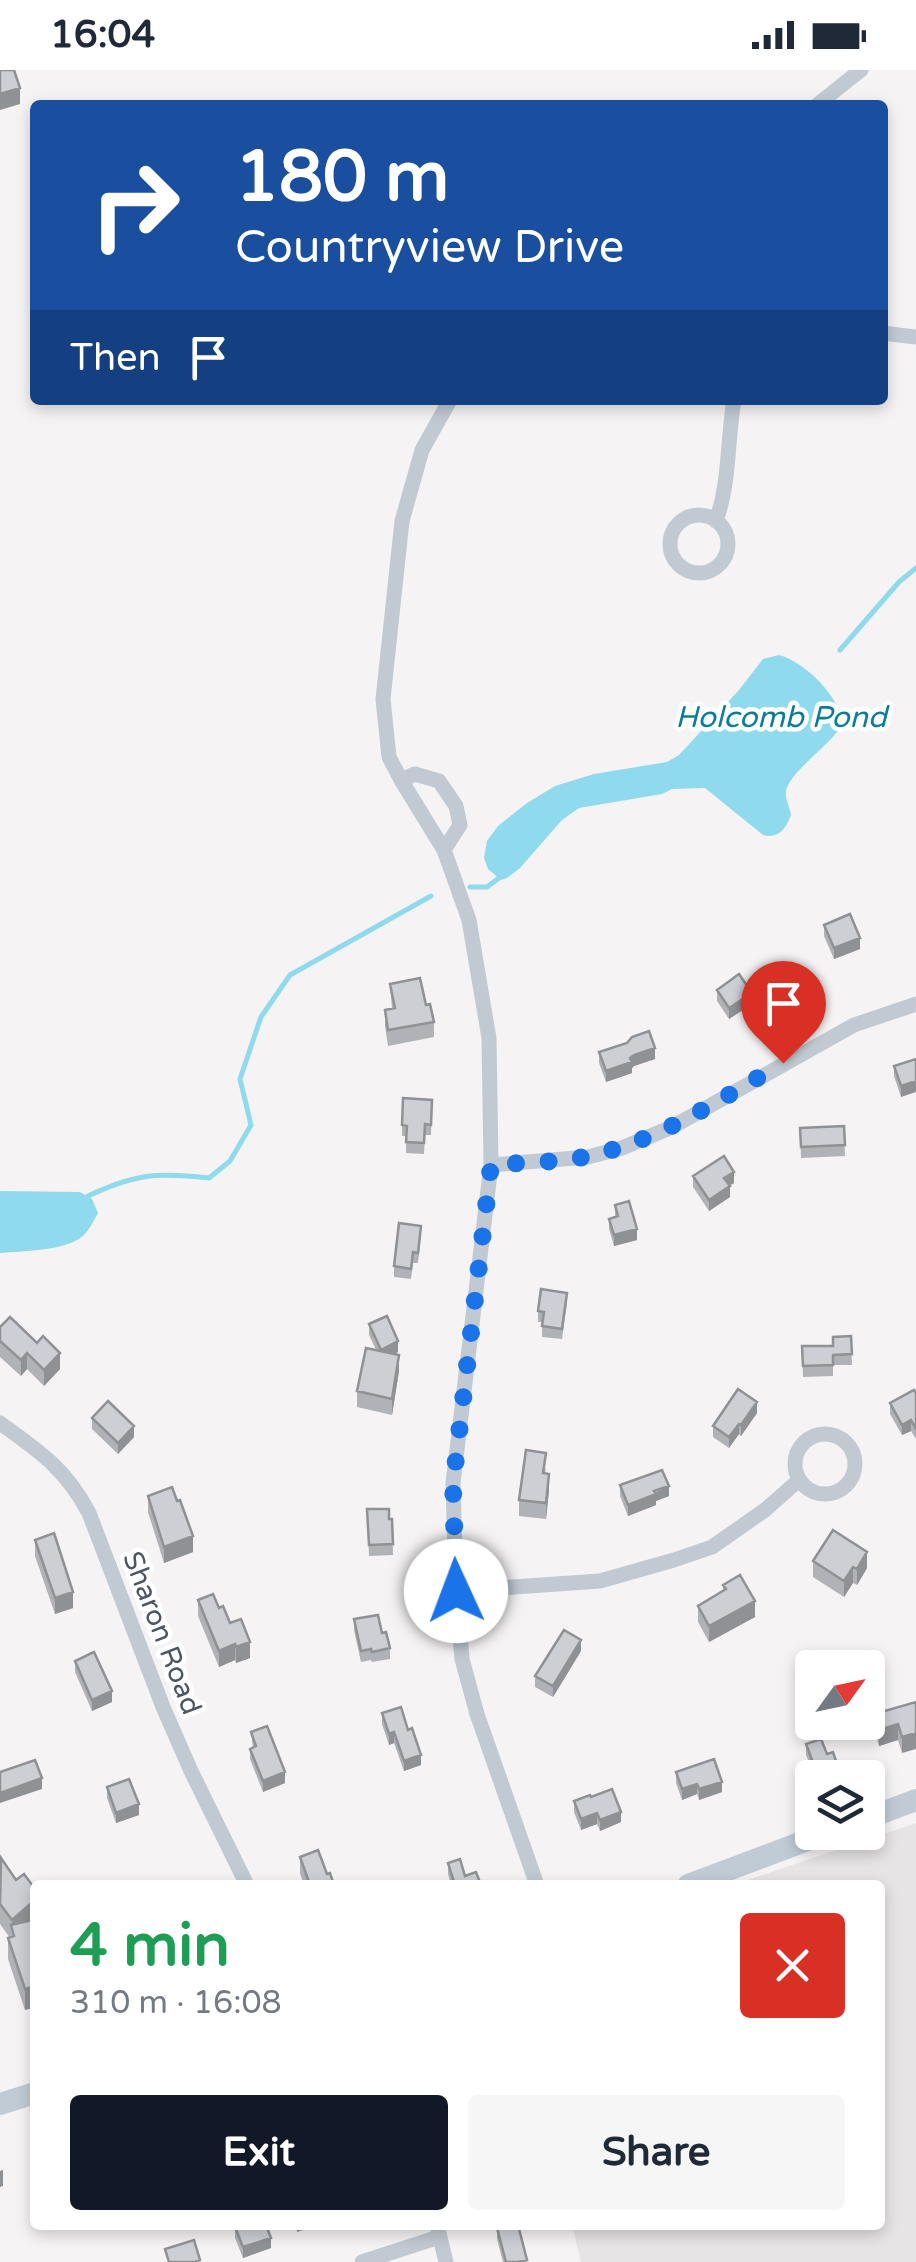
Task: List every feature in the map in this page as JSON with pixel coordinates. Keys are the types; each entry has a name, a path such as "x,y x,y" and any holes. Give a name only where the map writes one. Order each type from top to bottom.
{"street":[{"path":"824,100 861,70"},
{"path":"888,334 916,337"},
{"path":"447,405 422,450 402,521 383,699 389,757 444,850 469,920 489,1038 491,1165 453,1484 456,1591 462,1659 477,1714 535,1880"},
{"path":"716,521 726,486 733,405"},
{"path":"401,780 415,774 439,781 456,806 460,825 444,850"},
{"path":"491,1165 588,1157 622,1148 672,1127 854,1025 916,1004"},
{"name":"Sharon Road","path":"0,1423 43,1454 77,1490 163,1707 245,1880"},
{"path":"834,1434 852,1450 856,1467 840,1490 813,1492 799,1480 795,1456 810,1437 834,1434"},
{"path":"456,1591 600,1581 674,1560 712,1546 799,1480"},
{"path":"885,1812 916,1800"},
{"path":"701,1880 795,1844"},
{"path":"0,2104 30,2095"},
{"path":"362,2262 438,2231 446,2262"}],"shaded area":[{"path":"916,1823 916,2262 581,2262 573,2230 885,2230 885,1880 748,1880 836,1850 885,1850 885,1834"}],"water":[{"name":"Holcomb Pond","path":"779,655 819,682 835,702 843,723 789,784 786,795 791,815 781,832 763,835 705,788 672,789 579,808 562,820 507,878 501,880 488,869 484,858 487,841 498,826 527,803 555,786 594,774 667,762 679,755 763,659"},
{"path":"0,1191 80,1192 92,1199 98,1213 85,1234 71,1243 0,1253"}],"building":[{"path":"0,70 14,70 20,88 0,94"},
{"path":"850,914 860,938 834,948 824,925"},
{"path":"739,974 752,993 729,1008 717,990"},
{"path":"420,978 434,1022 388,1030 385,1010 395,1008 390,984"},
{"path":"649,1031 655,1048 606,1071 599,1052"},
{"path":"916,1059 916,1081 901,1086 894,1066"},
{"path":"403,1098 432,1100 431,1125 425,1124 424,1143 406,1142"},
{"path":"844,1126 845,1145 801,1147 800,1128"},
{"path":"724,1156 734,1172 724,1178 730,1186 709,1200 693,1176"},
{"path":"629,1201 637,1229 614,1235 609,1219 618,1216 615,1205"},
{"path":"399,1223 421,1226 418,1253 413,1252 411,1269 394,1266"},
{"path":"541,1289 567,1293 562,1329 542,1326 544,1312 538,1311"},
{"path":"387,1316 398,1341 381,1350 369,1324"},
{"path":"10,1317 37,1343 43,1336 60,1353 44,1370 27,1353 21,1360 0,1341 0,1327"},
{"path":"851,1336 852,1354 833,1355 833,1365 803,1366 802,1346 833,1346 833,1337"},
{"path":"366,1348 399,1355 392,1399 357,1391"},
{"path":"738,1389 757,1402 729,1437 713,1426"},
{"path":"914,1390 916,1429 911,1420 902,1425 890,1403"},
{"path":"108,1401 134,1426 118,1443 92,1418"},
{"path":"526,1450 546,1453 546,1503 519,1500"},
{"path":"662,1470 669,1486 628,1505 620,1485"},
{"path":"172,1487 193,1536 164,1547 148,1496"},
{"path":"367,1509 389,1509 393,1544 369,1545"},
{"path":"833,1530 867,1552 844,1581 813,1561"},
{"path":"54,1533 73,1592 55,1598 35,1540"},
{"path":"740,1575 755,1601 709,1626 698,1606"},
{"path":"213,1594 230,1623 241,1619 250,1642 219,1651 198,1600"},
{"path":"378,1615 390,1648 361,1651 354,1619"},
{"path":"564,1630 581,1640 553,1686 535,1676"},
{"path":"94,1652 112,1691 92,1700 75,1661"},
{"path":"916,1702 916,1733 902,1737 898,1724 885,1728 885,1711"},
{"path":"401,1707 421,1755 404,1761 382,1713"},
{"path":"267,1726 285,1772 263,1781 250,1749 256,1746 251,1732"},
{"path":"821,1740 827,1754 833,1752 836,1760 812,1760 806,1744"},
{"path":"714,1759 722,1782 682,1789 676,1772"},
{"path":"35,1760 42,1778 0,1793 0,1772"},
{"path":"129,1779 139,1804 116,1813 107,1787"},
{"path":"612,1789 621,1812 600,1820 597,1813 581,1819 574,1801"},
{"path":"318,1850 332,1880 308,1880 300,1857"},
{"path":"1,1858 16,1880 24,1874 30,1882 30,1904 12,1920 0,1904"},
{"path":"460,1859 465,1876 476,1872 479,1880 453,1880 448,1863"},
{"path":"30,1920 30,1988 25,1989 8,1938 14,1936 11,1925"},
{"path":"236,2230 268,2230 271,2238 243,2247"},
{"path":"498,2230 519,2230 527,2260 506,2262"},
{"path":"194,2240 200,2260 169,2262 165,2249"}],"waterway":[{"path":"840,650 916,568"},
{"path":"470,887 487,887 503,875"},
{"path":"84,1198 145,1177 209,1178 230,1161 251,1125 240,1079 261,1017 290,975 431,896"}],"route":[{"path":"456,1591 453,1484 491,1165 588,1157 622,1148 672,1127 783,1063"}]}
